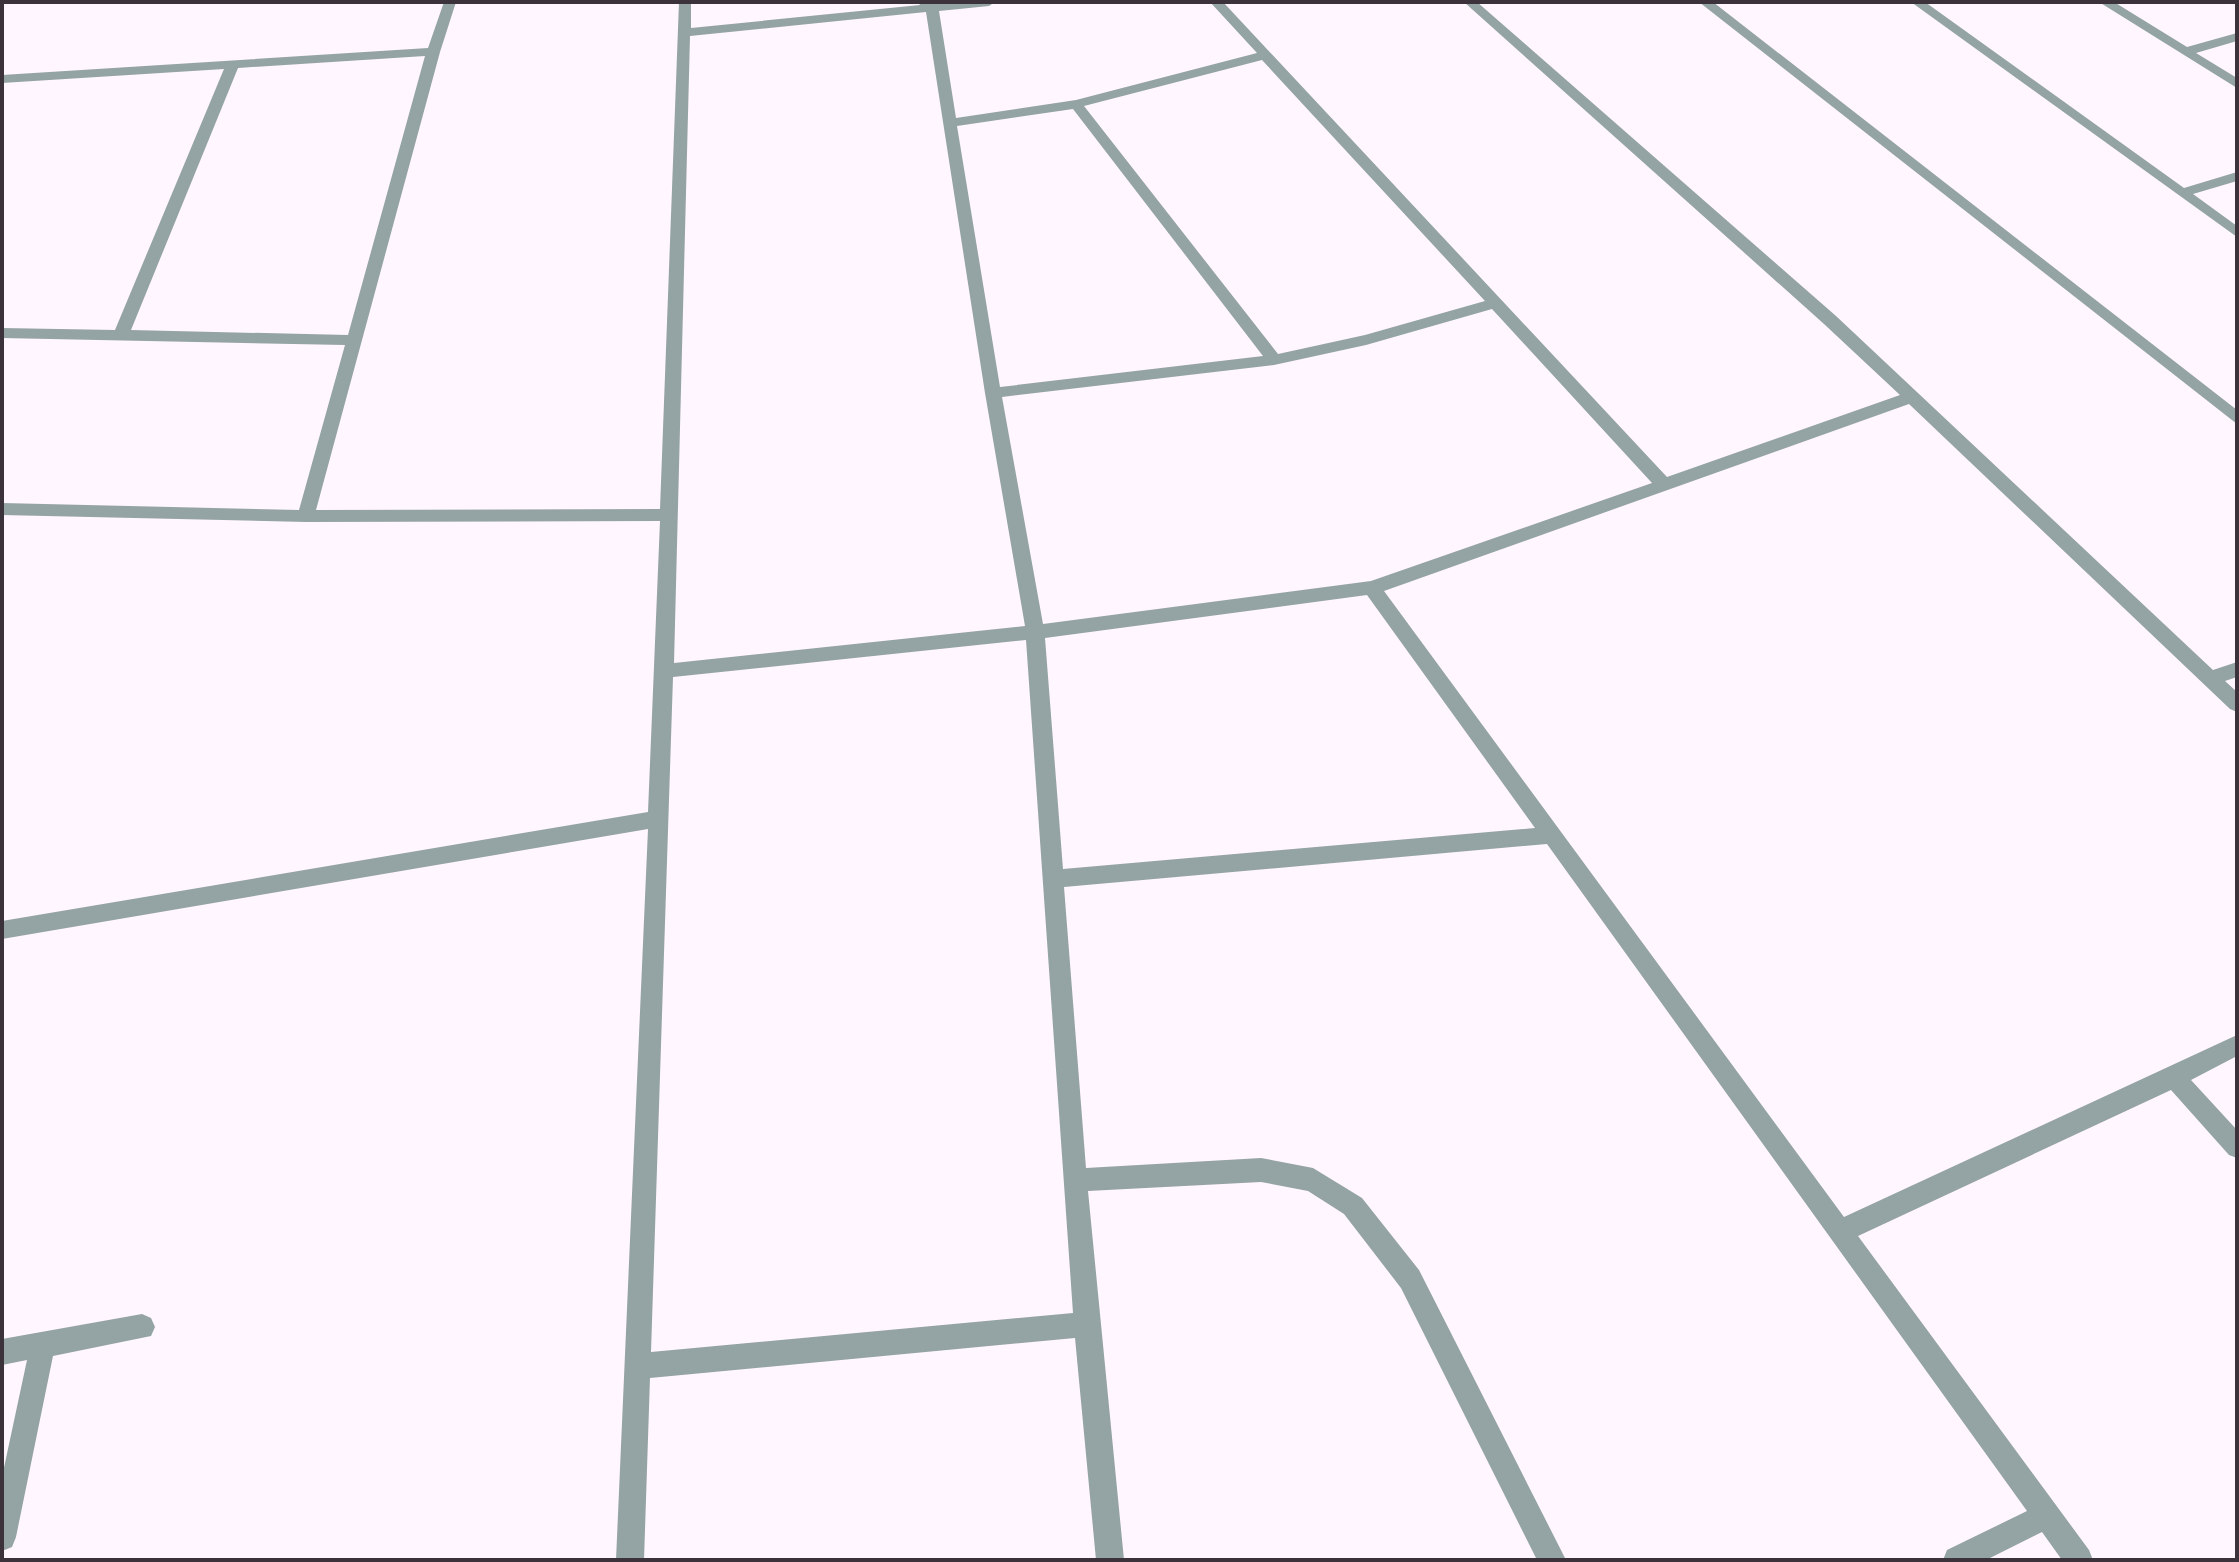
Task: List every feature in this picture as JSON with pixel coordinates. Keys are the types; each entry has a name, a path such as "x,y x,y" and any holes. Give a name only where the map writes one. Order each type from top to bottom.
{"street":[{"path":"306,516 433,52 450,2"},
{"path":"630,1560 664,671 685,2"},
{"path":"684,33 928,5 989,2"},
{"path":"1216,2 1664,485"},
{"path":"1470,2 1830,320 2237,704"},
{"path":"1705,2 2233,411"},
{"path":"1917,2 2237,233"},
{"path":"2105,2 2237,84"},
{"path":"928,5 951,123 993,393 1035,632 1086,1324 1110,1560"},
{"path":"2185,52 2237,37"},
{"path":"2,79 433,52"},
{"path":"951,123 1076,104 1266,55"},
{"path":"121,335 233,64"},
{"path":"1076,104 1274,360"},
{"path":"2182,193 2237,176"},
{"path":"993,393 1274,360 1366,340 1496,303"},
{"path":"2,333 354,340"},
{"path":"664,671 1035,632 1372,588 1912,397"},
{"path":"2,509 306,516 669,515"},
{"path":"1372,588 2079,1560"},
{"path":"2211,679 2237,669"},
{"path":"2,930 658,819"},
{"path":"1053,879 1553,835"},
{"path":"1842,1231 2237,1045"},
{"path":"2174,1077 2237,1147"},
{"path":"1076,1180 1261,1170 1313,1180 1353,1206 1410,1279 1552,1560"},
{"path":"638,1366 1086,1324"},
{"path":"2,1352 142,1327"},
{"path":"2,1537 40,1365 40,1345"},
{"path":"1957,1560 2047,1516"}]}
